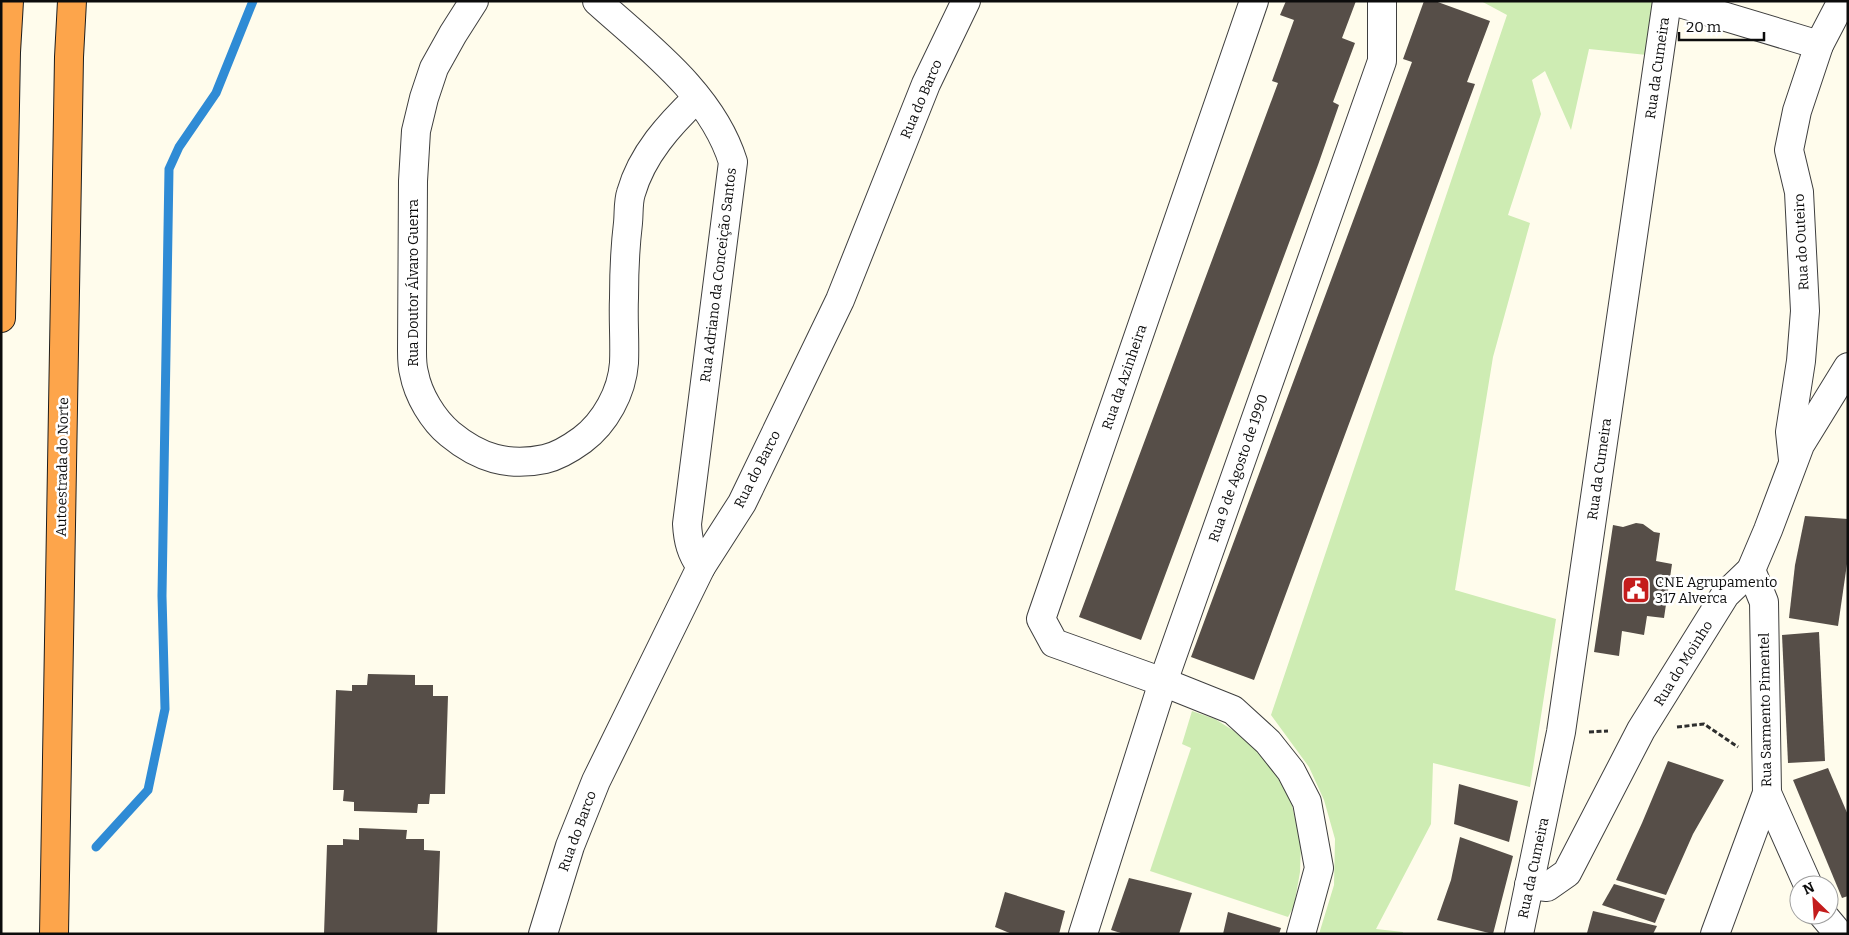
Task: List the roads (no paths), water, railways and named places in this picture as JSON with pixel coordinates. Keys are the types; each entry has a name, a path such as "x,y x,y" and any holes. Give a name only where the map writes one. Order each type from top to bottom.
{"highway":[{"path":"1,318 6,52 9,1"},
{"name":"Autoestrada do Norte","path":"54,934 69,57 72,1"}],"street":[{"name":"Rua Doutor Álvaro Guerra","path":"474,1 434,68 416,131 413,181 412,350 414,373 420,392 432,413 448,432 467,447 485,456 508,461 530,462 550,457 572,447 591,433 605,415 618,391 624,364 624,264 631,193 644,161 668,126 698,98"},
{"name":"Rua Adriano da Conceição Santos","path":"596,1 673,70 698,98 728,145 733,162 687,524 688,543 694,557 702,567"},
{"name":"Rua do Barco","path":"543,934 570,846 593,789 702,567 742,503 840,300 926,84 966,1"},
{"name":"Rua da Azinheira","path":"1254,1 1041,619 1054,643 1163,682 1233,710 1268,742 1291,771 1307,802 1319,868 1301,934"},
{"name":"Rua 9 de Agosto de 1990","path":"1083,934 1163,682 1382,61 1382,1"},
{"name":"Rua da Cumeira","path":"1519,934 1561,732 1667,1"},
{"path":"1673,1 1832,32"},
{"name":"Rua do Outeiro","path":"1793,464 1790,432 1801,361 1805,311 1799,192 1789,150 1797,111 1832,32 1842,1"},
{"name":"Rua do Moinho","path":"1529,885 1547,887 1567,873 1641,730 1725,595 1751,570 1800,445 1848,367"},
{"name":"Rua Sarmento Pimentel","path":"1715,934 1767,792 1764,602 1751,570"},
{"path":"1767,792 1804,875"}],"waterway":[{"path":"96,847 148,790 165,709 162,596 169,169 179,147 216,93 253,1"}],"place":[{"name":"CNE Agrupamento 317 Alverca","path":"1636,590"}]}
